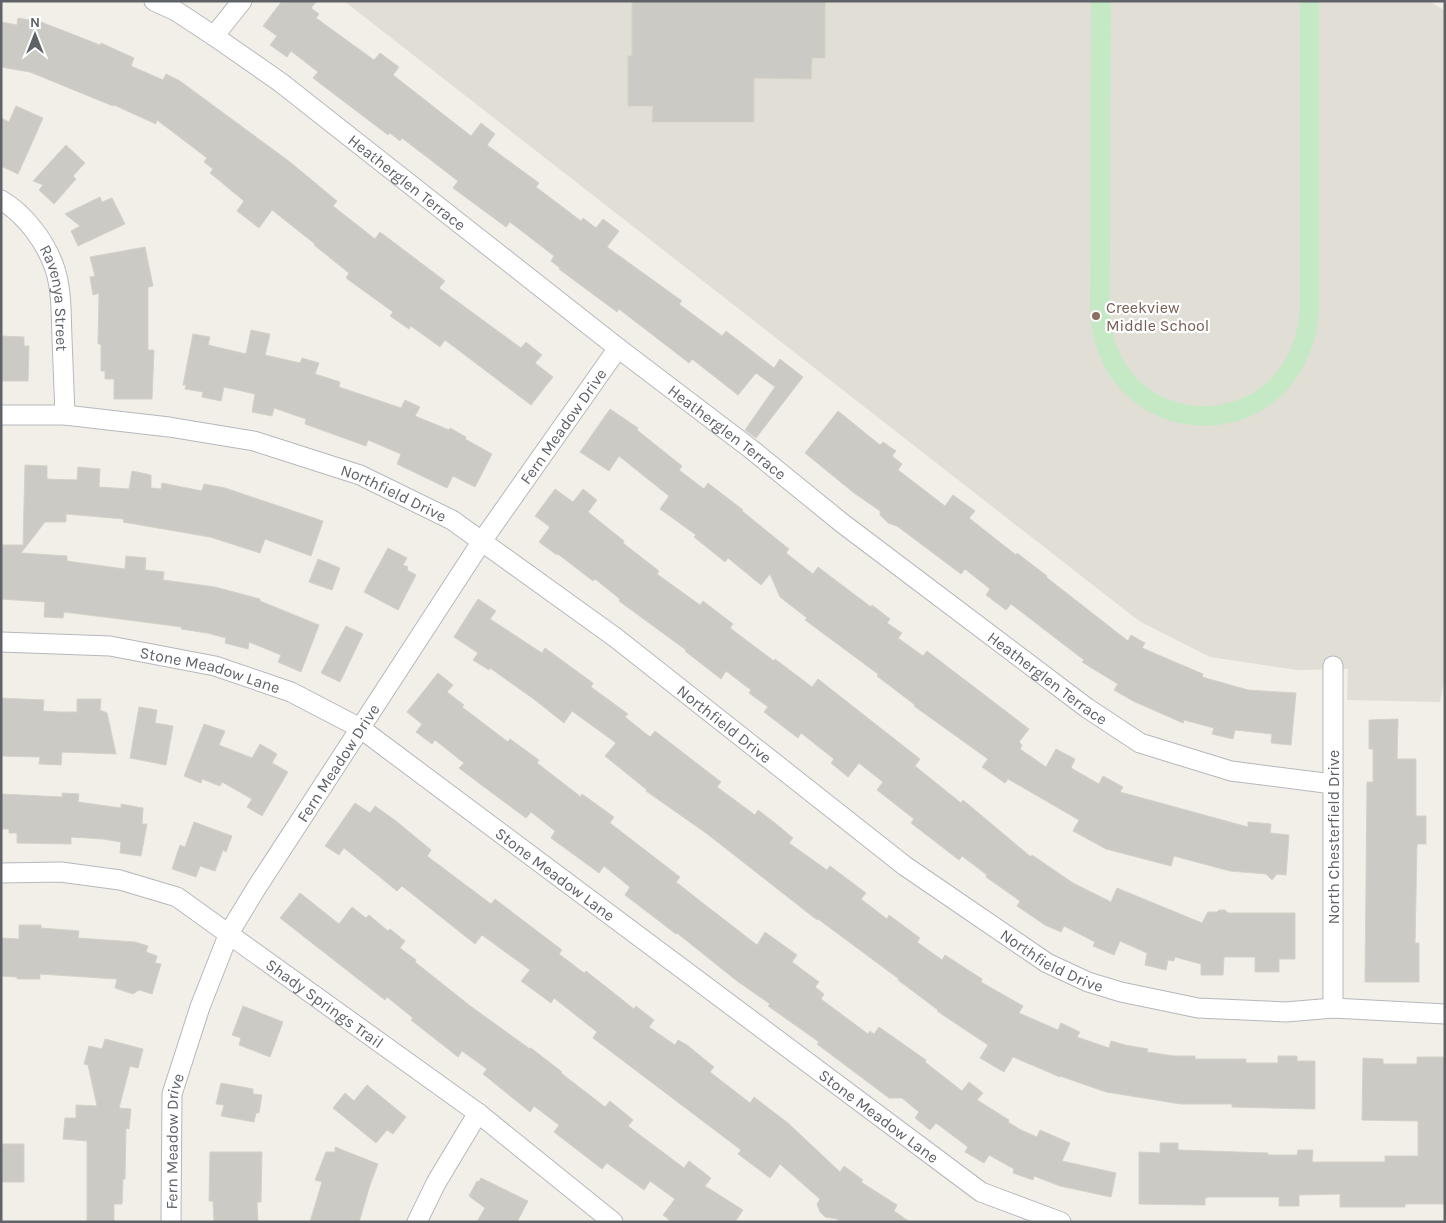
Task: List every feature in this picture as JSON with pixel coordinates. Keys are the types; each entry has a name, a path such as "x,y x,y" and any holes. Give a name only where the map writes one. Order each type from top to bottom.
{"street":[{"name":"Heatherglen Terrace","path":"154,1 176,11 280,82 618,348 751,449 842,523 1071,696 1140,743 1231,771 1333,784"},
{"path":"214,36 242,1"},
{"name":"Ravenya Street","path":"1,200 14,208 30,226 45,246 55,269 61,301 65,415"},
{"name":"Fern Meadow Drive","path":"171,1222 172,1094 200,1008 229,934 482,541 618,348"},
{"name":"Northfield Drive","path":"1,415 65,415 169,427 254,441 360,475 452,520 616,638 905,866 1048,964 1088,982 1121,992 1198,1008 1286,1012 1333,1008 1445,1014"},
{"name":"Stone Meadow Lane","path":"1,642 110,646 216,666 291,692 360,728 981,1192 1061,1222"},
{"name":"North Chesterfield Drive","path":"1333,666 1333,1008"},
{"name":"Shady Springs Trail","path":"1,872 61,872 120,880 177,897 478,1112 613,1222"},
{"path":"417,1222 436,1182 478,1112"}],"shaded area":[{"name":"Creekview Middle School","path":"344,1 1430,1 1445,11 1445,675 1440,702 1347,700 1348,669 1297,670 1210,657 1139,621"}],"green space":[{"path":"1091,1 1111,1 1110,312 1120,353 1141,382 1170,400 1203,406 1236,401 1266,383 1289,354 1300,312 1300,1 1319,1 1319,312 1306,362 1279,398 1243,419 1203,426 1163,418 1128,397 1102,361 1090,312"}],"building":[{"path":"282,1 317,1 311,8 319,14 316,18 374,60 380,53 399,67 393,75 471,136 481,123 495,134 487,145 539,183 536,187 581,221 583,218 596,228 603,219 619,231 607,247 682,301 679,304 722,336 726,331 774,368 780,359 803,377 756,438 745,430 775,387 756,373 738,395 692,359 689,363 619,309 617,312 559,269 551,261 554,256 510,222 506,227 453,188 458,181 402,138 400,141 390,133 388,135 313,78 318,72 291,51 287,57 270,45 277,36 263,26"},
{"path":"632,1 825,1 825,58 812,58 811,79 754,78 754,122 652,122 653,106 628,106 628,56 632,56"},
{"path":"18,18 41,22 100,45 101,43 134,58 131,66 163,80 166,74 180,81 290,162 337,201 333,206 375,239 380,232 445,281 439,288 521,348 526,342 542,355 535,363 553,377 531,405 445,340 440,347 411,326 409,329 390,316 393,312 346,278 349,273 272,210 259,228 237,211 244,201 210,173 213,169 204,162 207,158 157,120 156,124 114,105 30,72 1,67 1,22 17,25"},
{"path":"16,106 43,118 18,174 1,166 1,118 9,122"},
{"path":"66,145 85,163 73,176 76,179 54,204 39,190 43,185 33,181"},
{"path":"100,197 102,202 112,198 125,224 78,246 71,231 80,226 65,214"},
{"path":"145,247 153,286 148,287 148,350 154,350 152,399 114,399 114,379 105,379 105,371 101,371 101,344 98,344 99,293 93,295 90,277 95,276 90,257"},
{"path":"251,330 270,334 265,355 300,363 302,358 319,363 315,374 340,382 339,387 401,408 405,400 420,407 415,416 449,430 450,428 492,454 475,487 453,476 447,488 397,464 401,454 368,440 366,446 305,424 306,419 274,408 272,416 252,412 255,394 224,387 221,401 202,397 203,392 185,389 186,385 183,385 193,334 210,337 208,345 246,354"},
{"path":"1,336 24,337 24,346 29,346 28,381 1,381"},
{"path":"610,409 638,428 637,430 682,466 679,470 704,489 708,483 743,510 789,549 786,553 813,574 818,567 871,607 872,605 890,619 887,623 902,633 898,638 923,656 927,651 1029,729 1019,742 1022,745 1020,749 1046,767 1056,749 1075,759 1071,768 1099,784 1103,776 1123,787 1120,792 1248,827 1248,822 1271,824 1270,833 1289,835 1286,875 1277,874 1272,880 1266,874 1230,871 1174,856 1171,866 1106,849 1073,831 1079,820 1008,779 1005,783 982,767 988,759 914,706 877,676 878,674 805,620 807,618 780,597 770,574 761,585 728,558 725,562 694,537 696,535 660,509 669,496 619,456 609,471 580,452"},
{"path":"838,411 880,445 883,442 896,451 892,456 902,464 898,470 945,506 953,495 975,511 969,518 1016,555 1017,553 1047,576 1128,641 1131,635 1145,643 1142,648 1203,674 1202,677 1248,690 1296,693 1291,745 1271,743 1272,734 1235,730 1233,739 1212,734 1214,728 1184,720 1183,723 1133,701 1114,690 1118,684 1082,662 1084,660 1011,604 1006,610 986,595 990,589 965,569 961,574 897,526 888,523 880,515 880,511 854,493 805,453"},
{"path":"25,465 47,466 47,479 77,480 78,467 100,469 99,487 129,489 132,471 151,475 151,488 161,489 162,483 202,491 204,484 225,488 323,521 311,556 265,539 260,553 210,537 123,522 124,519 66,514 66,522 45,522 21,553 67,556 67,561 125,569 126,556 146,558 145,570 164,572 163,580 215,587 260,599 260,601 319,625 301,672 278,662 281,655 249,642 248,649 225,643 226,638 181,629 182,627 64,612 63,618 44,617 45,602 1,599 1,545 23,545"},
{"path":"555,489 573,502 583,489 597,500 588,512 659,571 657,574 700,605 703,601 733,624 730,628 812,687 818,679 920,759 915,766 961,803 963,800 1031,857 1032,855 1073,883 1111,902 1117,888 1202,923 1208,912 1217,912 1219,910 1225,910 1228,913 1295,913 1295,959 1279,959 1279,972 1255,972 1255,957 1224,957 1223,975 1201,975 1201,964 1175,957 1174,961 1168,960 1166,970 1145,965 1147,953 1120,941 1114,955 1093,946 1095,942 1064,926 1061,932 1045,925 1017,906 1020,901 986,877 987,875 962,856 959,860 911,823 914,819 877,790 883,782 859,763 848,777 831,763 834,759 801,733 798,738 764,712 768,707 749,693 751,690 726,671 721,679 686,650 619,601 620,599 595,579 593,581 539,542 550,527 535,516"},
{"path":"388,548 407,558 403,565 408,567 407,570 416,575 398,610 364,592"},
{"path":"318,559 340,568 332,590 309,582"},
{"path":"478,599 496,611 490,619 542,653 545,648 593,683 591,687 628,714 625,717 650,737 655,731 721,782 717,787 755,815 758,810 775,823 793,838 789,843 827,870 830,866 866,893 861,899 887,919 889,915 920,938 917,942 942,960 945,955 982,979 981,982 1023,1006 1019,1013 1058,1030 1061,1023 1080,1032 1077,1037 1109,1048 1111,1041 1148,1049 1147,1052 1174,1056 1195,1056 1195,1059 1246,1059 1246,1063 1278,1063 1278,1056 1297,1056 1297,1061 1315,1061 1315,1109 1232,1107 1232,1104 1181,1104 1106,1092 1060,1077 1013,1057 1004,1072 980,1058 988,1045 937,1011 899,979 817,920 706,833 646,791 605,756 616,743 572,711 564,723 490,668 489,670 473,660 478,653 454,637"},
{"path":"346,626 363,634 340,682 321,673"},
{"path":"438,673 453,685 447,692 464,705 462,707 508,742 510,739 539,760 537,763 581,797 582,794 614,817 610,823 680,877 676,882 704,904 757,945 765,932 797,955 792,962 819,982 815,987 824,994 821,999 868,1034 870,1031 874,1034 879,1027 926,1060 925,1062 962,1091 969,1082 983,1093 977,1100 1009,1120 1008,1122 1021,1130 1037,1137 1040,1130 1070,1143 1062,1161 1116,1173 1111,1197 1060,1186 1034,1176 1033,1180 1013,1173 1014,1169 989,1155 984,1163 965,1152 968,1147 936,1123 930,1130 915,1118 919,1112 902,1098 889,1098 817,1044 819,1042 768,1006 770,1004 625,895 630,887 604,866 599,873 551,838 555,831 531,812 526,818 459,768 464,763 435,740 432,744 416,732 422,724 407,712"},
{"path":"1,698 44,700 43,711 59,712 77,712 77,699 101,699 100,710 107,713 116,754 62,752 61,765 39,764 40,757 1,756"},
{"path":"139,707 157,710 155,723 173,726 166,765 130,758"},
{"path":"1398,719 1397,759 1416,759 1416,816 1426,816 1426,844 1417,844 1415,943 1419,943 1419,982 1365,982 1367,782 1373,782 1373,749 1369,749 1369,720"},
{"path":"204,724 225,731 219,745 252,758 260,744 277,754 272,763 288,772 262,816 247,807 252,799 222,782 220,786 202,779 201,783 184,776"},
{"path":"62,793 79,794 78,802 121,808 121,804 143,808 142,824 147,824 141,856 120,853 121,842 103,839 71,837 71,844 17,843 17,833 9,833 9,829 1,829 1,794 62,797"},
{"path":"355,803 370,813 375,806 396,821 431,850 427,856 491,904 495,899 562,950 559,954 584,973 586,971 634,1009 636,1006 654,1020 649,1027 675,1045 678,1040 687,1045 714,1067 710,1072 750,1103 754,1097 788,1123 840,1172 844,1166 863,1180 861,1182 897,1205 894,1211 910,1222 841,1222 837,1219 825,1217 820,1212 817,1204 820,1199 780,1164 770,1178 738,1154 741,1150 593,1038 597,1032 554,998 551,1003 521,981 530,970 482,935 475,944 402,886 397,891 344,848 339,855 325,846"},
{"path":"194,822 232,836 226,852 223,850 215,871 200,866 196,877 172,869 180,845 185,847"},
{"path":"300,893 339,924 352,907 366,918 369,915 388,931 390,929 405,941 400,948 469,1005 531,1048 605,1107 610,1101 633,1120 628,1126 684,1168 689,1161 711,1178 705,1186 743,1210 735,1222 672,1222 663,1215 675,1199 650,1181 644,1190 607,1163 602,1169 554,1132 559,1125 534,1106 530,1112 483,1074 487,1069 462,1051 458,1057 411,1020 413,1018 387,997 385,1000 280,918"},
{"path":"19,925 41,925 41,928 79,931 78,938 135,942 148,946 146,952 157,956 155,963 161,964 152,994 139,990 133,994 115,988 117,979 40,974 40,979 17,979 17,977 1,976 1,938 19,939"},
{"path":"243,1006 283,1022 270,1057 239,1045 241,1038 232,1035"},
{"path":"105,1039 143,1049 138,1068 130,1066 119,1108 131,1109 129,1129 126,1128 125,1179 123,1179 122,1204 114,1204 114,1222 87,1222 87,1141 63,1139 65,1118 76,1118 76,1105 97,1106 88,1065 84,1064 89,1046 102,1049"},
{"path":"1417,1057 1445,1057 1445,1204 1405,1204 1405,1207 1340,1207 1340,1194 1299,1195 1299,1206 1279,1206 1279,1197 1209,1197 1205,1198 1205,1205 1139,1204 1139,1152 1160,1153 1160,1143 1178,1143 1178,1150 1268,1153 1268,1155 1297,1155 1298,1150 1313,1150 1312,1162 1385,1162 1385,1156 1418,1156 1418,1121 1362,1120 1363,1058 1383,1059 1383,1064 1417,1064"},
{"path":"221,1083 253,1089 253,1094 262,1095 259,1113 256,1113 254,1122 221,1116 224,1105 216,1104"},
{"path":"367,1085 406,1117 393,1134 387,1130 376,1143 333,1108 345,1093 354,1101"},
{"path":"1,1144 24,1144 24,1182 1,1182"},
{"path":"335,1147 378,1164 359,1222 310,1222 322,1182 315,1180 326,1152 335,1152"},
{"path":"210,1152 262,1152 261,1202 257,1202 258,1222 214,1222 213,1201 209,1201"},
{"path":"481,1178 528,1201 517,1222 477,1222 485,1208 469,1196 477,1181 479,1182"}],"place":[{"name":"Creekview Middle School","path":"1096,316"}]}
